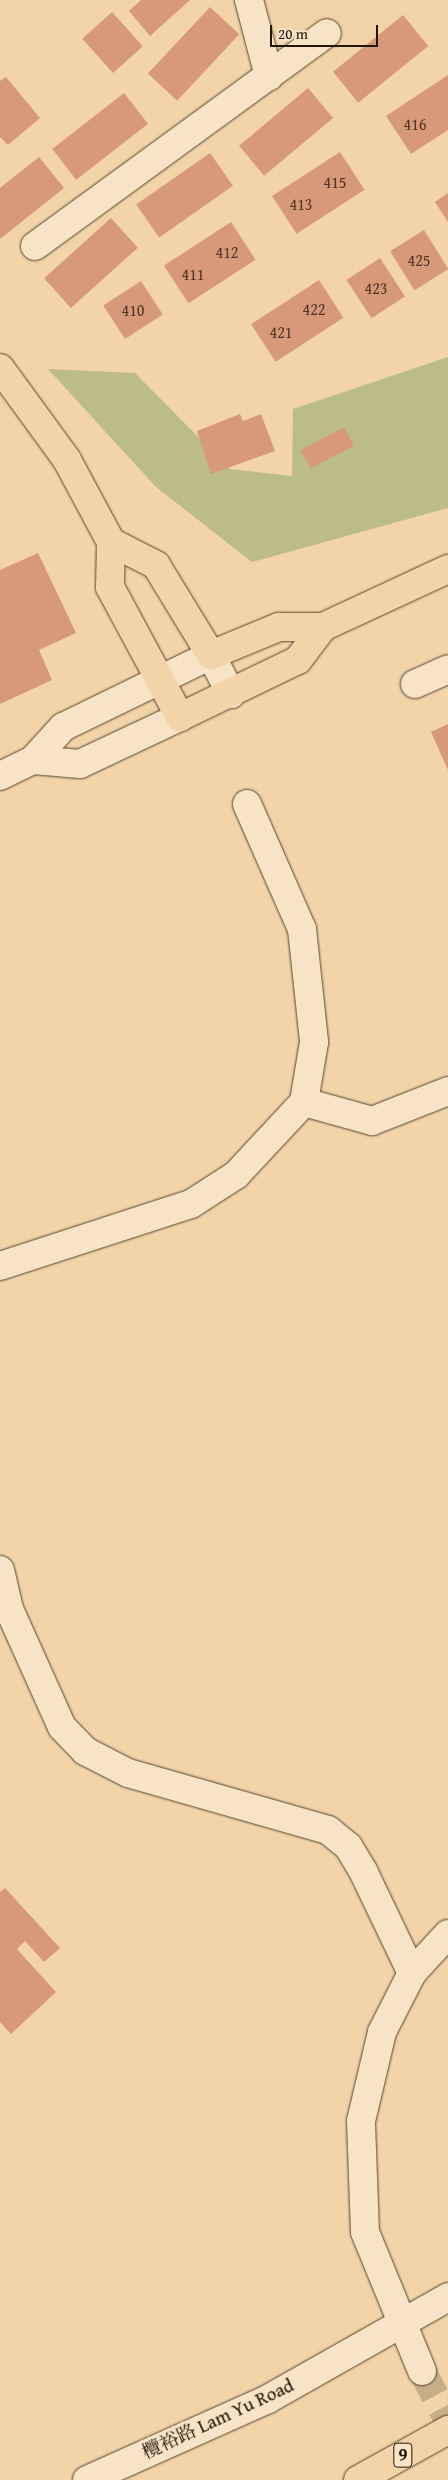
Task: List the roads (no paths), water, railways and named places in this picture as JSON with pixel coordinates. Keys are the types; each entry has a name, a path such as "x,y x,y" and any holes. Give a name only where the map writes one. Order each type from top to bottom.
{"main road":[{"path":"0,368 67,460 111,542 110,587 180,718 298,660 323,627"},
{"path":"111,542 156,565 210,655 280,627 323,627 448,569"},
{"name":"9","path":"358,2480 448,2430"}],"street":[{"path":"249,0 269,76"},
{"path":"35,246 327,33"},
{"path":"0,776 33,760 63,726 210,655 231,694"},
{"path":"415,684 448,669"},
{"path":"33,760 80,764 180,718"},
{"path":"0,1266 191,1204 236,1175 304,1102 314,1042 302,929 247,804"},
{"path":"304,1102 372,1120 448,1091"},
{"path":"0,1570 9,1609 62,1728 85,1752 128,1773 328,1830 348,1846 364,1873 412,1973"},
{"path":"422,2371 398,2321 365,2232 361,2121 382,2032 412,1973 448,1934"},
{"name":"欖裕路 Lam Yu Road","path":"87,2480 268,2400 398,2321 448,2297"}],"tunnel":[{"path":"422,2371 448,2420"}]}
